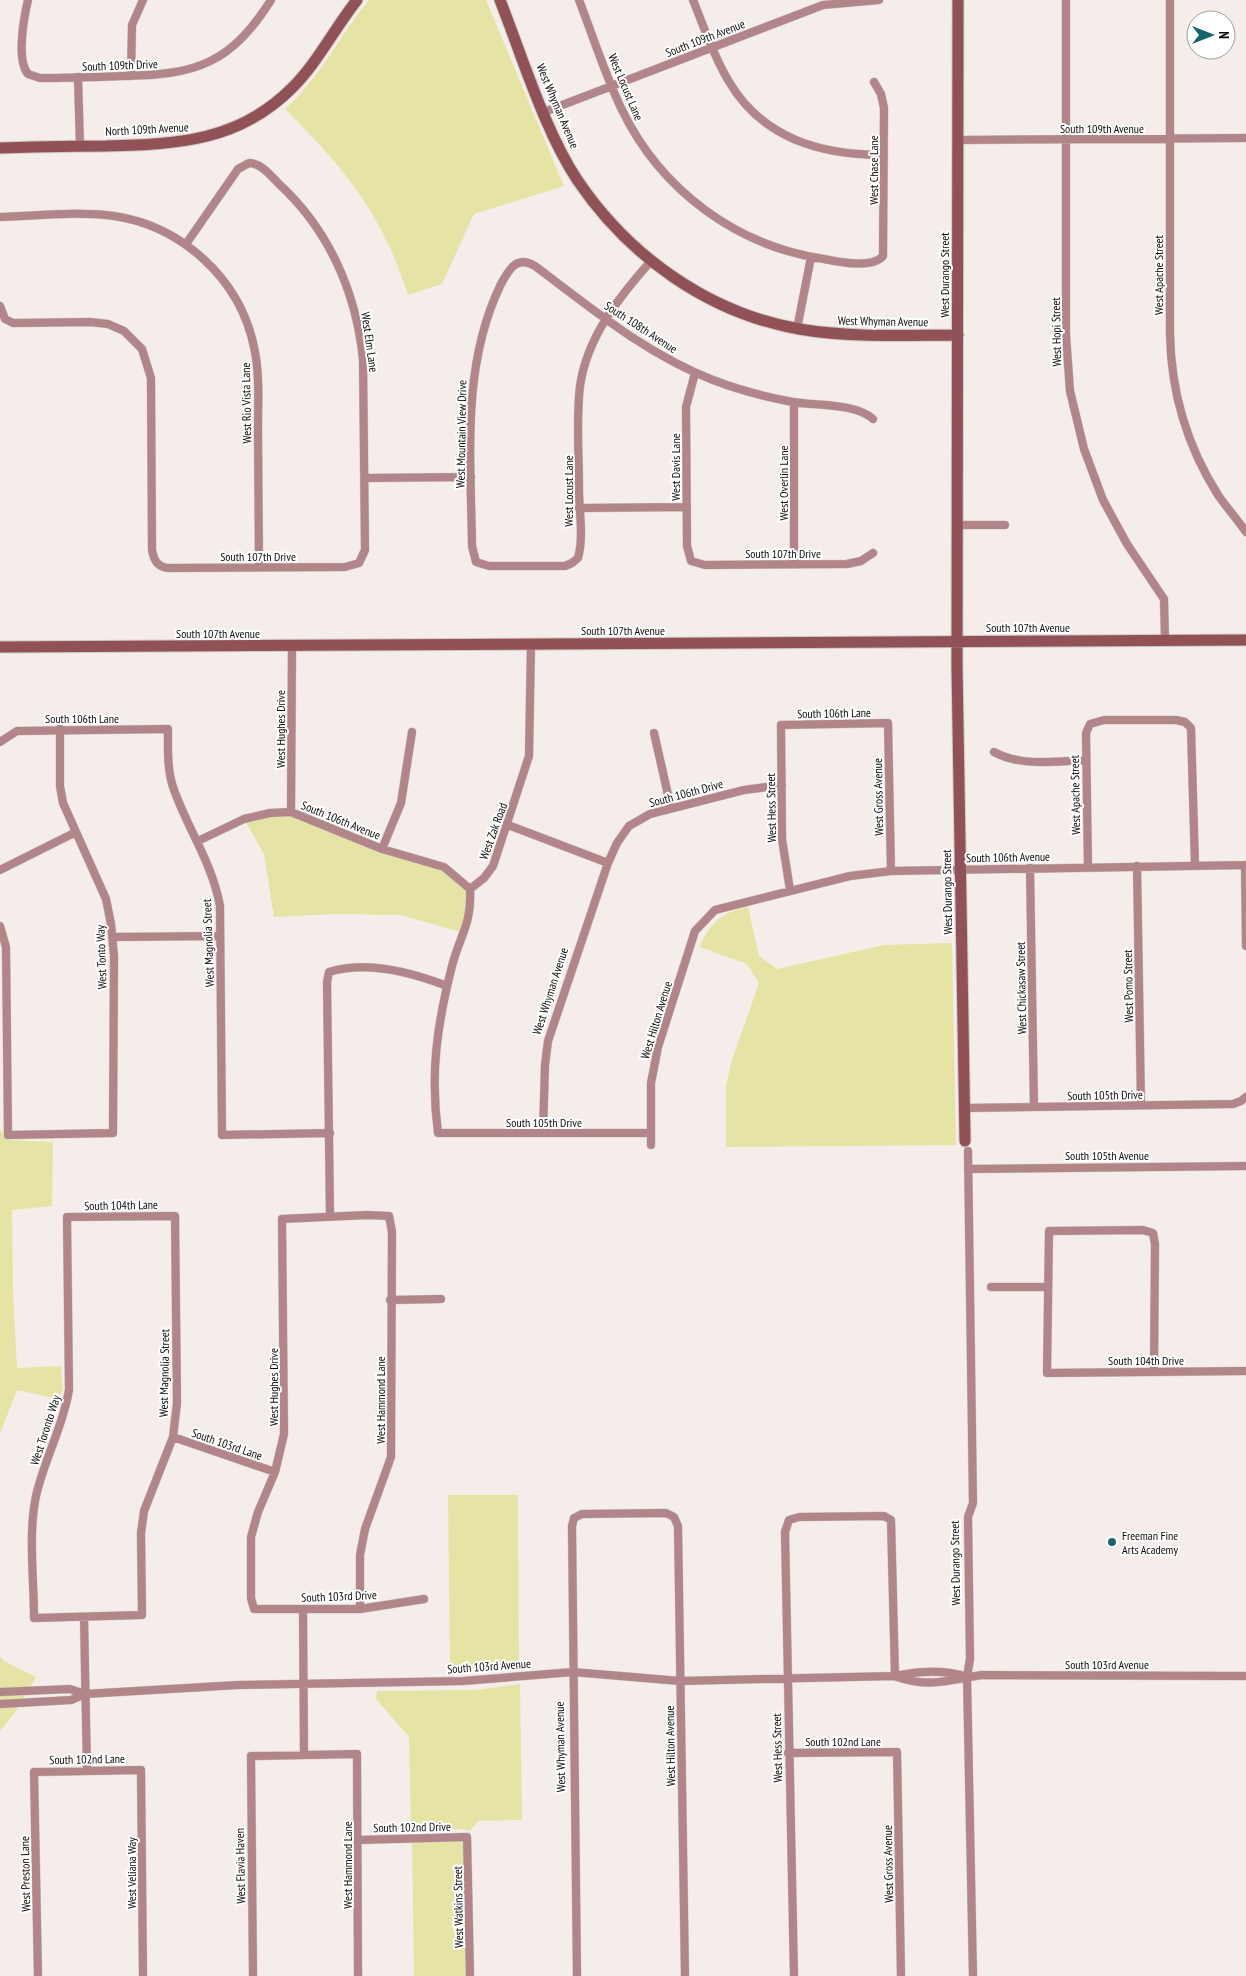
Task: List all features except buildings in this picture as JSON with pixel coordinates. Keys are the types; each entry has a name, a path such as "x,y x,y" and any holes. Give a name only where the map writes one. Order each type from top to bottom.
{"street":[{"name":"South 109th Drive","path":"28,0 23,43 24,67 28,74 40,78 174,74 212,60 230,49 246,34 271,0"},
{"path":"131,76 132,25 143,0"},
{"name":"North 109th Avenue","path":"0,148 182,142 206,138 241,124 269,107 298,82 357,0"},
{"name":"West Whyman Avenue","path":"500,0 544,112 577,180 616,230 651,262 708,298 752,317 797,329 854,335 958,335"},
{"name":"West Locust Lane","path":"579,0 627,120 647,154 673,184 716,219 751,238 776,248 811,257 868,263 880,259"},
{"path":"694,0 712,47 729,83 756,114 782,133 802,143 830,152 884,155"},
{"path":"809,0 812,9"},
{"name":"South 109th Avenue","path":"544,112 812,9 833,3 867,3 878,0"},
{"name":"West Durango Street","path":"958,0 957,641 964,1108 968,1169 973,1503 968,1517 970,1659 967,1677 973,1976"},
{"name":"West Hopi Street","path":"1066,0 1066,349 1076,421 1090,469 1108,511 1131,550 1162,593 1165,605 1165,640"},
{"name":"West Apache Street","path":"1170,0 1170,334 1175,390 1184,425 1198,460 1222,501 1246,532"},
{"path":"78,77 80,146"},
{"name":"West Chase Lane","path":"874,82 884,102 884,248 880,259"},
{"name":"South 109th Avenue","path":"958,140 1246,138"},
{"name":"West Elm Lane","path":"186,244 238,169 249,163 257,164 306,212 329,247 346,284 358,320 363,359 365,550 359,563"},
{"name":"West Rio Vista Lane","path":"0,217 113,216 154,227 186,244 210,265 232,292 244,316 254,346 258,380 259,567"},
{"path":"797,329 811,257"},
{"name":"South 108th Avenue","path":"522,262 535,266 648,348 695,373 747,392 794,402 858,410 873,419"},
{"name":"West Mountain View Drive","path":"522,262 510,267 492,303 480,341 472,398 472,546 476,562 490,566 565,566 576,561"},
{"name":"West Locust Lane","path":"576,561 579,553 580,385 590,348 606,319 651,262"},
{"name":"South 107th Drive","path":"0,306 5,320 18,323 90,322 108,324 124,331 142,349 151,378 152,550 157,563 168,568 346,567 359,563"},
{"name":"West Davis Lane","path":"691,561 687,546 686,407 695,373"},
{"name":"West Overlin Lane","path":"794,402 794,564"},
{"path":"365,478 471,477"},
{"path":"579,508 687,507"},
{"path":"958,525 1005,525"},
{"name":"South 107th Drive","path":"691,561 706,564 854,563 873,553"},
{"name":"South 107th Avenue","path":"0,647 1246,640"},
{"name":"West Zak Road","path":"470,890 484,878 493,866 508,825 529,756 531,644"},
{"name":"West Hughes Drive","path":"291,812 292,646"},
{"name":"West Apache Street","path":"1088,867 1086,737 1090,724 1104,720 1176,720 1189,724 1193,737 1195,865"},
{"name":"South 106th Lane","path":"781,725 888,723"},
{"name":"West Gross Avenue","path":"888,723 891,870"},
{"name":"West Hess Street","path":"781,725 783,852 790,890"},
{"name":"West Tonto Way","path":"0,926 6,947 8,1135 113,1133 113,937 106,899 63,803 60,786 60,729"},
{"name":"South 106th Lane","path":"0,742 17,731 168,729"},
{"name":"West Magnolia Street","path":"168,729 169,767 173,786 217,889 220,936 222,1135 330,1133"},
{"path":"382,849 402,803 412,732"},
{"path":"654,733 671,808"},
{"path":"994,752 1009,758 1027,761 1086,760"},
{"name":"South 106th Drive","path":"608,863 617,843 629,826 642,817 744,790 782,785"},
{"name":"South 106th Avenue","path":"198,841 244,819 270,813 291,812 382,849 444,867 470,890"},
{"path":"508,825 608,863"},
{"path":"0,870 76,832"},
{"name":"West Whyman Avenue","path":"543,1133 545,1065 548,1041 608,863"},
{"path":"1245,865 1246,946"},
{"name":"South 106th Avenue","path":"714,910 850,876 891,870 1245,865"},
{"name":"West Pomo Street","path":"1137,866 1141,1105"},
{"name":"West Chickasaw Street","path":"1030,868 1034,1107"},
{"path":"330,1216 327,982 329,972 343,968 385,970 426,978 447,986 454,957 471,910 470,890"},
{"name":"West Hilton Avenue","path":"651,1145 651,1083 658,1047 695,931 714,910"},
{"path":"113,937 220,936"},
{"name":"South 105th Drive","path":"447,986 436,1038 433,1069 438,1133 651,1132"},
{"name":"South 105th Drive","path":"964,1108 1233,1104 1245,1098"},
{"name":"South 105th Avenue","path":"968,1169 1246,1166"},
{"name":"West Magnolia Street","path":"84,1617 142,1615 141,1533 144,1511 173,1437 177,1403 175,1216"},
{"name":"South 104th Lane","path":"67,1217 175,1216"},
{"name":"West Hughes Drive","path":"254,1609 251,1598 251,1537 258,1512 274,1472 284,1434 286,1413 282,1219 330,1216"},
{"name":"West Hammond Lane","path":"330,1216 389,1216 392,1232 390,1300 391,1457 365,1529 360,1555 360,1609"},
{"name":"West Toronto Way","path":"67,1217 69,1390 66,1406 39,1484 34,1508 34,1618 84,1617"},
{"path":"991,1287 1048,1287 1049,1232 1143,1230 1153,1233 1155,1244 1154,1371"},
{"name":"South 104th Drive","path":"1048,1287 1047,1373 1246,1371"},
{"path":"390,1300 441,1299"},
{"name":"South 103rd Lane","path":"173,1437 274,1472"},
{"name":"West Whyman Avenue","path":"577,1976 572,1526 574,1518 582,1514 666,1513 674,1517"},
{"name":"West Hess Street","path":"794,1976 785,1532 789,1520 799,1517 884,1516 891,1520 895,1676"},
{"name":"West Hilton Avenue","path":"674,1517 678,1526 685,1976"},
{"name":"South 103rd Drive","path":"254,1609 360,1609 424,1599"},
{"path":"303,1609 304,1754"},
{"path":"84,1617 87,1771"},
{"name":"South 103rd Avenue","path":"0,1704 71,1700 85,1694 238,1685 463,1681 573,1672 680,1681 895,1676 914,1672 952,1672 967,1677 982,1675 1246,1676"},
{"name":"South 103rd Avenue","path":"0,1692 70,1689 85,1694"},
{"name":"West Gross Avenue","path":"897,1752 901,1976"},
{"name":"South 102nd Lane","path":"788,1753 897,1752"},
{"name":"West Hammond Lane","path":"304,1754 357,1754 358,1976"},
{"name":"West Flavia Haven","path":"253,1976 250,1756 304,1754"},
{"name":"South 102nd Lane","path":"34,1772 141,1770"},
{"name":"West Veliana Way","path":"141,1770 143,1976"},
{"name":"West Preston Lane","path":"34,1772 38,1976"},
{"name":"South 102nd Drive","path":"358,1840 467,1837"},
{"name":"West Watkins Street","path":"467,1837 470,1976"}],"shaded area":[{"path":"369,0 486,0 564,186 474,214 442,284 408,295 386,240 359,194 326,152 285,109 319,71"},
{"path":"291,812 444,867 470,889 464,933 401,915 336,914 274,917 264,854 244,819"},
{"path":"748,907 759,956 777,969 884,945 952,943 956,1145 726,1147 726,1086 732,1060 759,983 747,964 700,947 713,925 724,915"},
{"path":"0,1130 10,1140 53,1142 52,1206 12,1210 13,1292 17,1368 61,1366 63,1389 59,1399 17,1390 0,1434"},
{"path":"448,1495 518,1495 519,1667 450,1673"},
{"path":"0,1656 4,1661 36,1677 14,1714 0,1731"},
{"path":"520,1684 522,1820 478,1821 470,1831 461,1829 411,1831 409,1737 376,1699 377,1691 475,1690"},
{"path":"467,1837 470,1976 414,1976 412,1839"}],"place":[{"name":"Freeman Fine Arts Academy","path":"1112,1542"}]}
